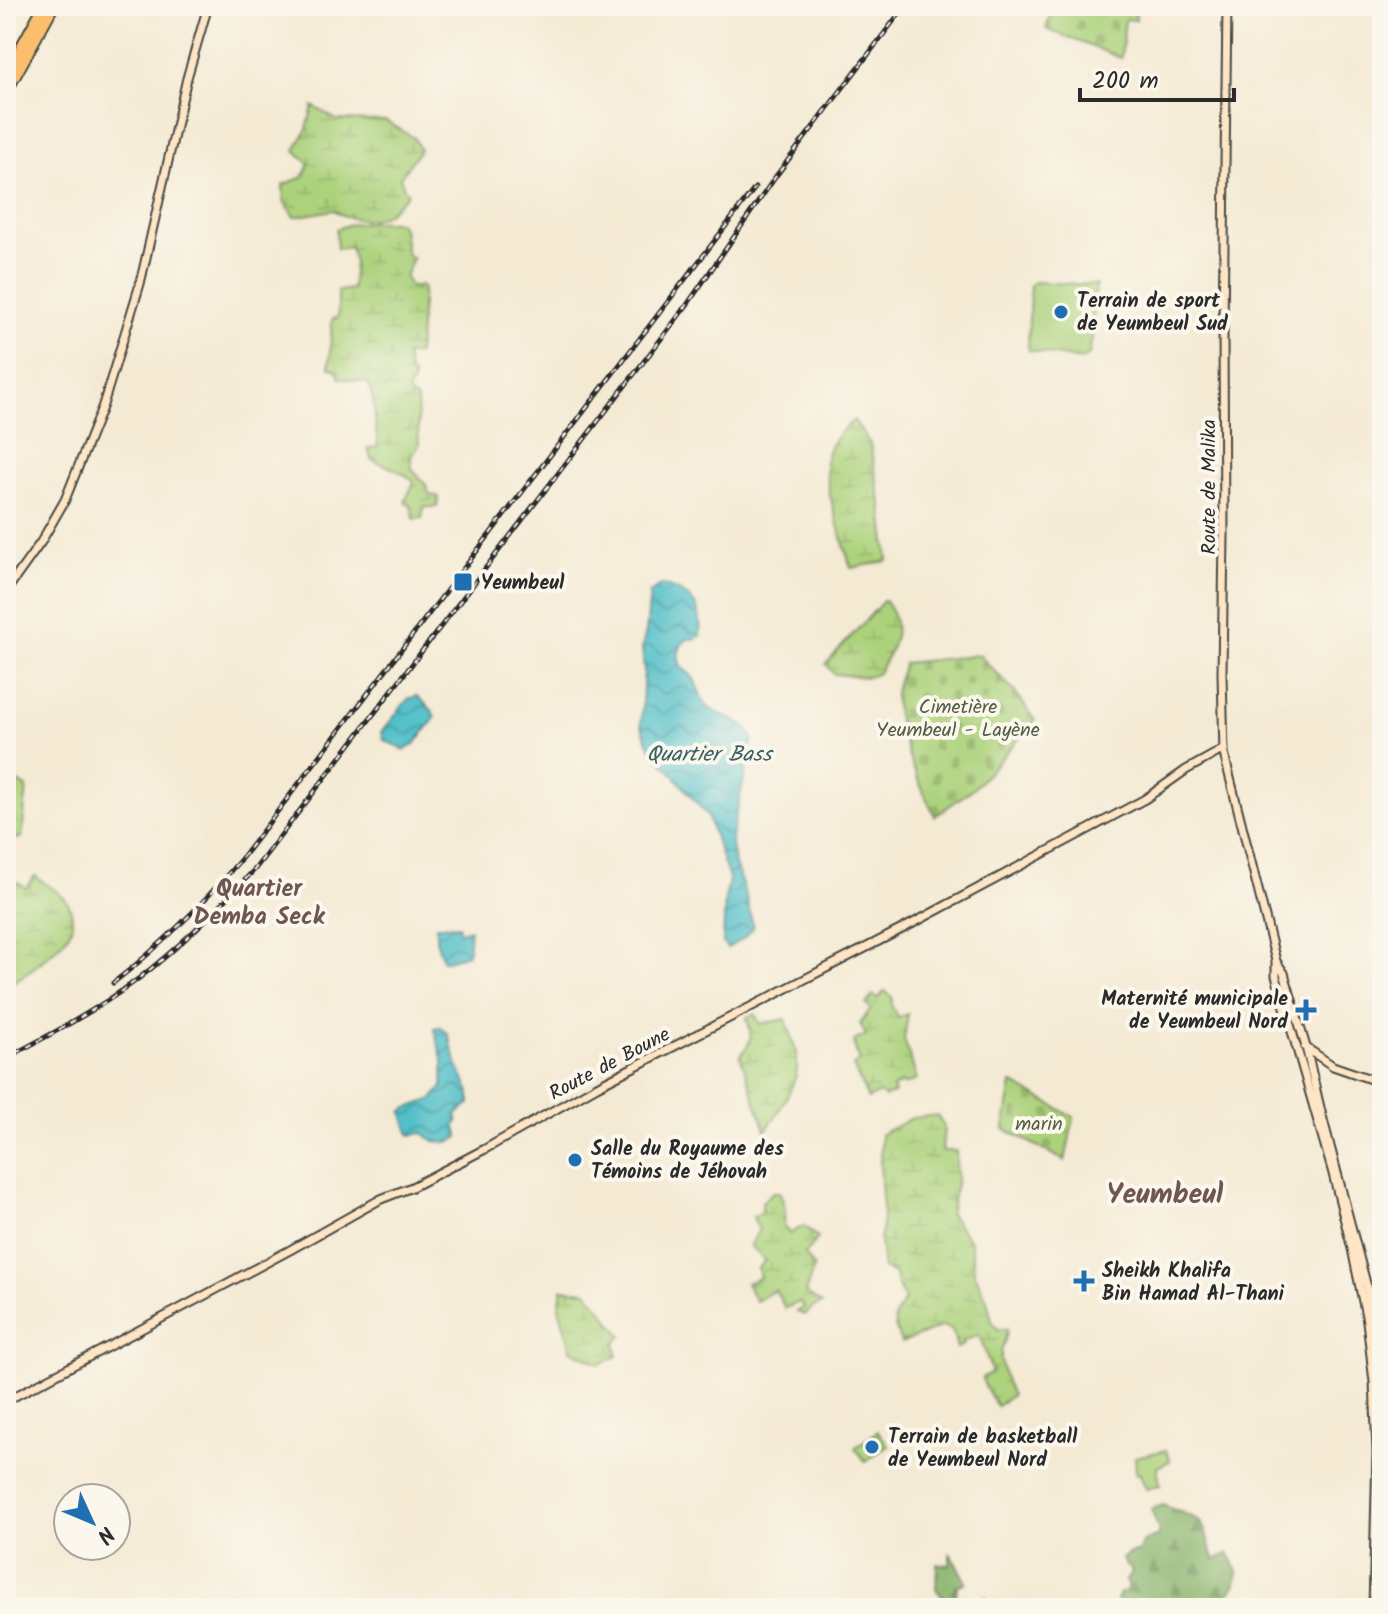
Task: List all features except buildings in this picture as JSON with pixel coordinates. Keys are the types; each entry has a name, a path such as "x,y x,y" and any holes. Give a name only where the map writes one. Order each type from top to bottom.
{"highway":[{"path":"6,75 44,6"},
{"path":"6,92 53,6"}],"main road":[{"path":"6,591 61,508 103,405 140,284 187,78 208,6"},
{"name":"Route de Malika","path":"1227,6 1223,327 1224,749 1276,961 1276,976 1352,1249 1367,1321 1377,1452 1376,1608"},
{"name":"Route de Boune","path":"6,1401 381,1199 412,1187 597,1086 888,937 1145,799 1186,770 1224,749"},
{"name":"Route de Malika","path":"1276,961 1284,973 1306,1047 1367,1287 1380,1385 1382,1444"},
{"path":"1296,1043 1333,1066 1382,1083"},
{"name":"Route de Malika","path":"1376,1608 1382,1494"}],"green space":[{"path":"1053,6 1135,6 1136,20 1125,19 1121,58 1046,29"},
{"path":"313,106 337,120 386,121 414,138 420,150 400,177 408,193 394,208 379,217 365,219 345,216 334,210 294,217 284,201 283,185 303,177 309,164 295,150 307,129"},
{"path":"369,222 398,222 403,228 407,256 413,258 405,277 409,285 423,287 418,354 406,355 409,372 413,375 413,384 408,387 409,395 417,399 419,446 411,456 412,469 426,485 429,494 439,497 437,507 424,507 422,518 414,519 411,506 405,502 414,482 371,459 368,448 378,447 369,383 339,378 338,371 329,367 332,320 338,317 338,291 352,289 354,262 350,247 337,249 336,229"},
{"name":"Terrain de sport de Yeumbeul Sud","path":"1034,282 1096,285 1089,355 1081,360 1028,350 1030,285"},
{"path":"854,420 870,444 888,561 851,568 834,510 826,466 831,445"},
{"path":"884,600 891,610 896,629 892,647 877,674 867,677 834,674 826,664"},
{"name":"Cimetière Yeumbeul - Layène","path":"979,655 1016,693 1035,721 974,788 935,816 903,740 896,709 896,686 904,663"},
{"path":"6,776 27,787 22,837 6,842"},
{"path":"35,876 66,900 71,911 71,927 52,952 12,983 6,974 6,894 18,882 26,888"},
{"path":"885,991 892,997 892,1007 898,1018 908,1014 904,1039 917,1080 902,1083 893,1088 895,1093 885,1097 879,1093 868,1099 853,1066 860,1061 854,1041 866,1035 860,1023 871,1009 866,1004 873,995 877,999"},
{"path":"755,1014 760,1024 786,1019 797,1063 793,1084 766,1131 740,1056 750,1038 747,1017"},
{"name":"marin","path":"1012,1083 1074,1117 1065,1161 1004,1129"},
{"path":"937,1115 944,1127 942,1151 956,1151 957,1179 950,1214 970,1241 975,1274 987,1300 992,1321 998,1329 1007,1329 1001,1359 1012,1395 997,1406 982,1378 992,1372 979,1335 963,1341 964,1344 957,1348 952,1329 943,1326 901,1343 894,1320 905,1300 895,1274 883,1268 880,1241 883,1217 881,1134 912,1118"},
{"path":"773,1192 780,1192 785,1209 784,1224 789,1234 804,1226 818,1238 805,1254 814,1267 805,1293 822,1304 805,1315 797,1312 804,1307 800,1302 785,1308 775,1290 756,1301 746,1283 760,1278 758,1268 765,1261 750,1245 759,1230 753,1217 762,1212 762,1202"},
{"path":"562,1289 587,1291 622,1336 615,1343 617,1356 600,1364 571,1350 559,1307"},
{"name":"Terrain de basketball de Yeumbeul Nord","path":"878,1431 888,1445 866,1462 855,1448"},
{"path":"1166,1450 1170,1461 1157,1467 1160,1485 1146,1489 1140,1474 1136,1473 1135,1457"},
{"path":"1163,1505 1200,1522 1215,1560 1229,1553 1238,1572 1225,1608 1127,1608 1117,1600 1120,1593 1126,1591 1126,1580 1132,1572 1122,1559 1140,1551 1143,1542 1158,1536 1151,1509"},
{"path":"950,1553 966,1582 957,1586 956,1597 960,1607 986,1597 986,1608 935,1608 945,1602 936,1589 937,1564 950,1565"}],"water":[{"name":"Quartier Bass","path":"661,585 687,596 697,608 699,616 700,636 682,644 679,651 681,666 693,677 708,707 739,723 753,738 731,838 733,858 753,927 744,938 727,948 723,943 729,879 707,815 650,747 641,725 642,647 650,593"},
{"path":"417,696 432,710 435,718 415,744 405,750 384,740 382,732 408,699"},
{"path":"459,925 459,932 470,929 468,954 443,961 436,940 436,926"},
{"path":"441,1027 448,1034 470,1092 470,1104 456,1115 459,1137 445,1142 436,1141 423,1133 410,1135 402,1112 433,1099 443,1087 443,1062 434,1028"}],"railway":[{"path":"6,1058 57,1031 138,979 199,926 255,869 687,305 776,176 905,6"},
{"path":"113,983 180,924 241,859 755,188"}],"place":[{"name":"Terrain de sport de Yeumbeul Sud","path":"1061,312"},
{"name":"Yeumbeul","path":"463,582"},
{"name":"Maternité municipale de Yeumbeul Nord","path":"1306,1010"},
{"name":"Salle du Royaume des Témoins de Jéhovah","path":"575,1160"},
{"name":"Sheikh Khalifa Bin Hamad Al-Thani","path":"1084,1281"},
{"name":"Terrain de basketball de Yeumbeul Nord","path":"872,1447"}],"district":[{"name":"Quartier Demba Seck","path":"259,902"},
{"name":"Yeumbeul","path":"1165,1193"}]}
